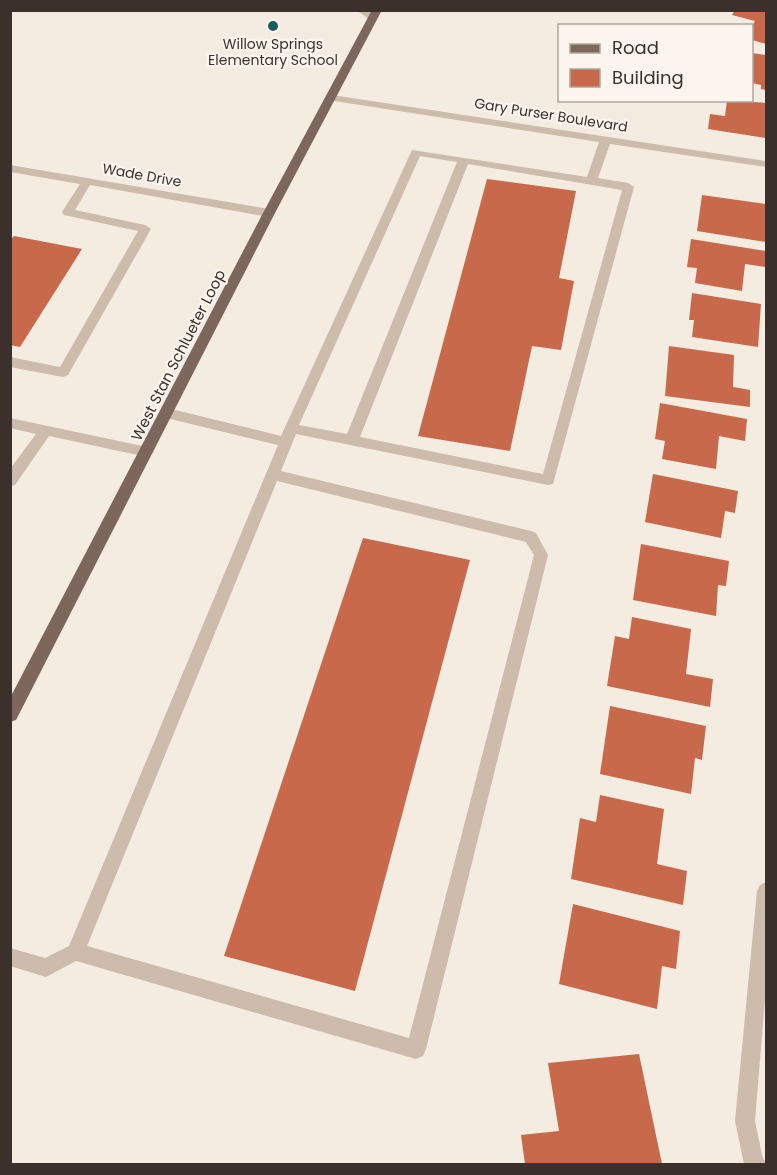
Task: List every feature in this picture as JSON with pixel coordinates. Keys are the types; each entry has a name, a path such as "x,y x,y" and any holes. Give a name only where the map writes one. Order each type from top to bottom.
{"main road":[{"name":"West Stan Schlueter Loop","path":"10,715 269,213 375,14"}],"street":[{"path":"361,10 375,14"},
{"name":"Gary Purser Boulevard","path":"332,98 766,164"},
{"path":"592,180 606,139"},
{"path":"10,957 46,968 75,952 274,475 288,435 417,152 628,187 548,480 351,441 288,435 167,413"},
{"path":"351,441 464,160"},
{"name":"Wade Drive","path":"10,168 269,213"},
{"path":"10,362 63,372 145,229 68,212 87,181"},
{"path":"10,423 147,452"},
{"path":"10,480 45,430"},
{"path":"75,952 416,1049 541,555 531,537 274,475"},
{"path":"755,1163 745,1121 766,891"}],"building":[{"path":"735,10 766,10 766,44 753,40 755,21 732,15"},
{"path":"753,53 766,55 766,90 761,89 761,85 753,83"},
{"path":"727,102 766,103 766,138 708,129 710,114 725,116"},
{"path":"487,179 576,191 559,278 574,281 561,350 532,346 510,451 418,436"},
{"path":"702,195 766,204 766,242 697,231"},
{"path":"14,236 82,249 20,347 10,345 10,240"},
{"path":"691,239 766,251 766,267 745,264 742,291 695,283 697,268 687,267"},
{"path":"692,293 761,304 758,347 692,337 694,320 689,320"},
{"path":"669,346 734,355 733,387 750,390 750,407 665,396"},
{"path":"660,403 747,419 745,441 719,436 716,469 662,459 665,441 655,439"},
{"path":"653,474 738,491 735,513 725,511 721,538 645,522"},
{"path":"363,538 470,560 355,991 224,956"},
{"path":"641,544 729,561 726,586 718,585 716,616 633,600"},
{"path":"632,617 691,629 686,674 713,679 710,707 607,686 615,636 629,639"},
{"path":"610,706 706,726 702,760 695,758 691,794 600,774"},
{"path":"600,795 664,809 657,864 687,871 683,905 571,879 580,818 596,822"},
{"path":"573,904 680,931 676,969 662,966 657,1009 559,984"},
{"path":"639,1054 662,1164 525,1164 521,1135 559,1131 548,1063"}],"place":[{"name":"Willow Springs Elementary School","path":"273,26"}]}
